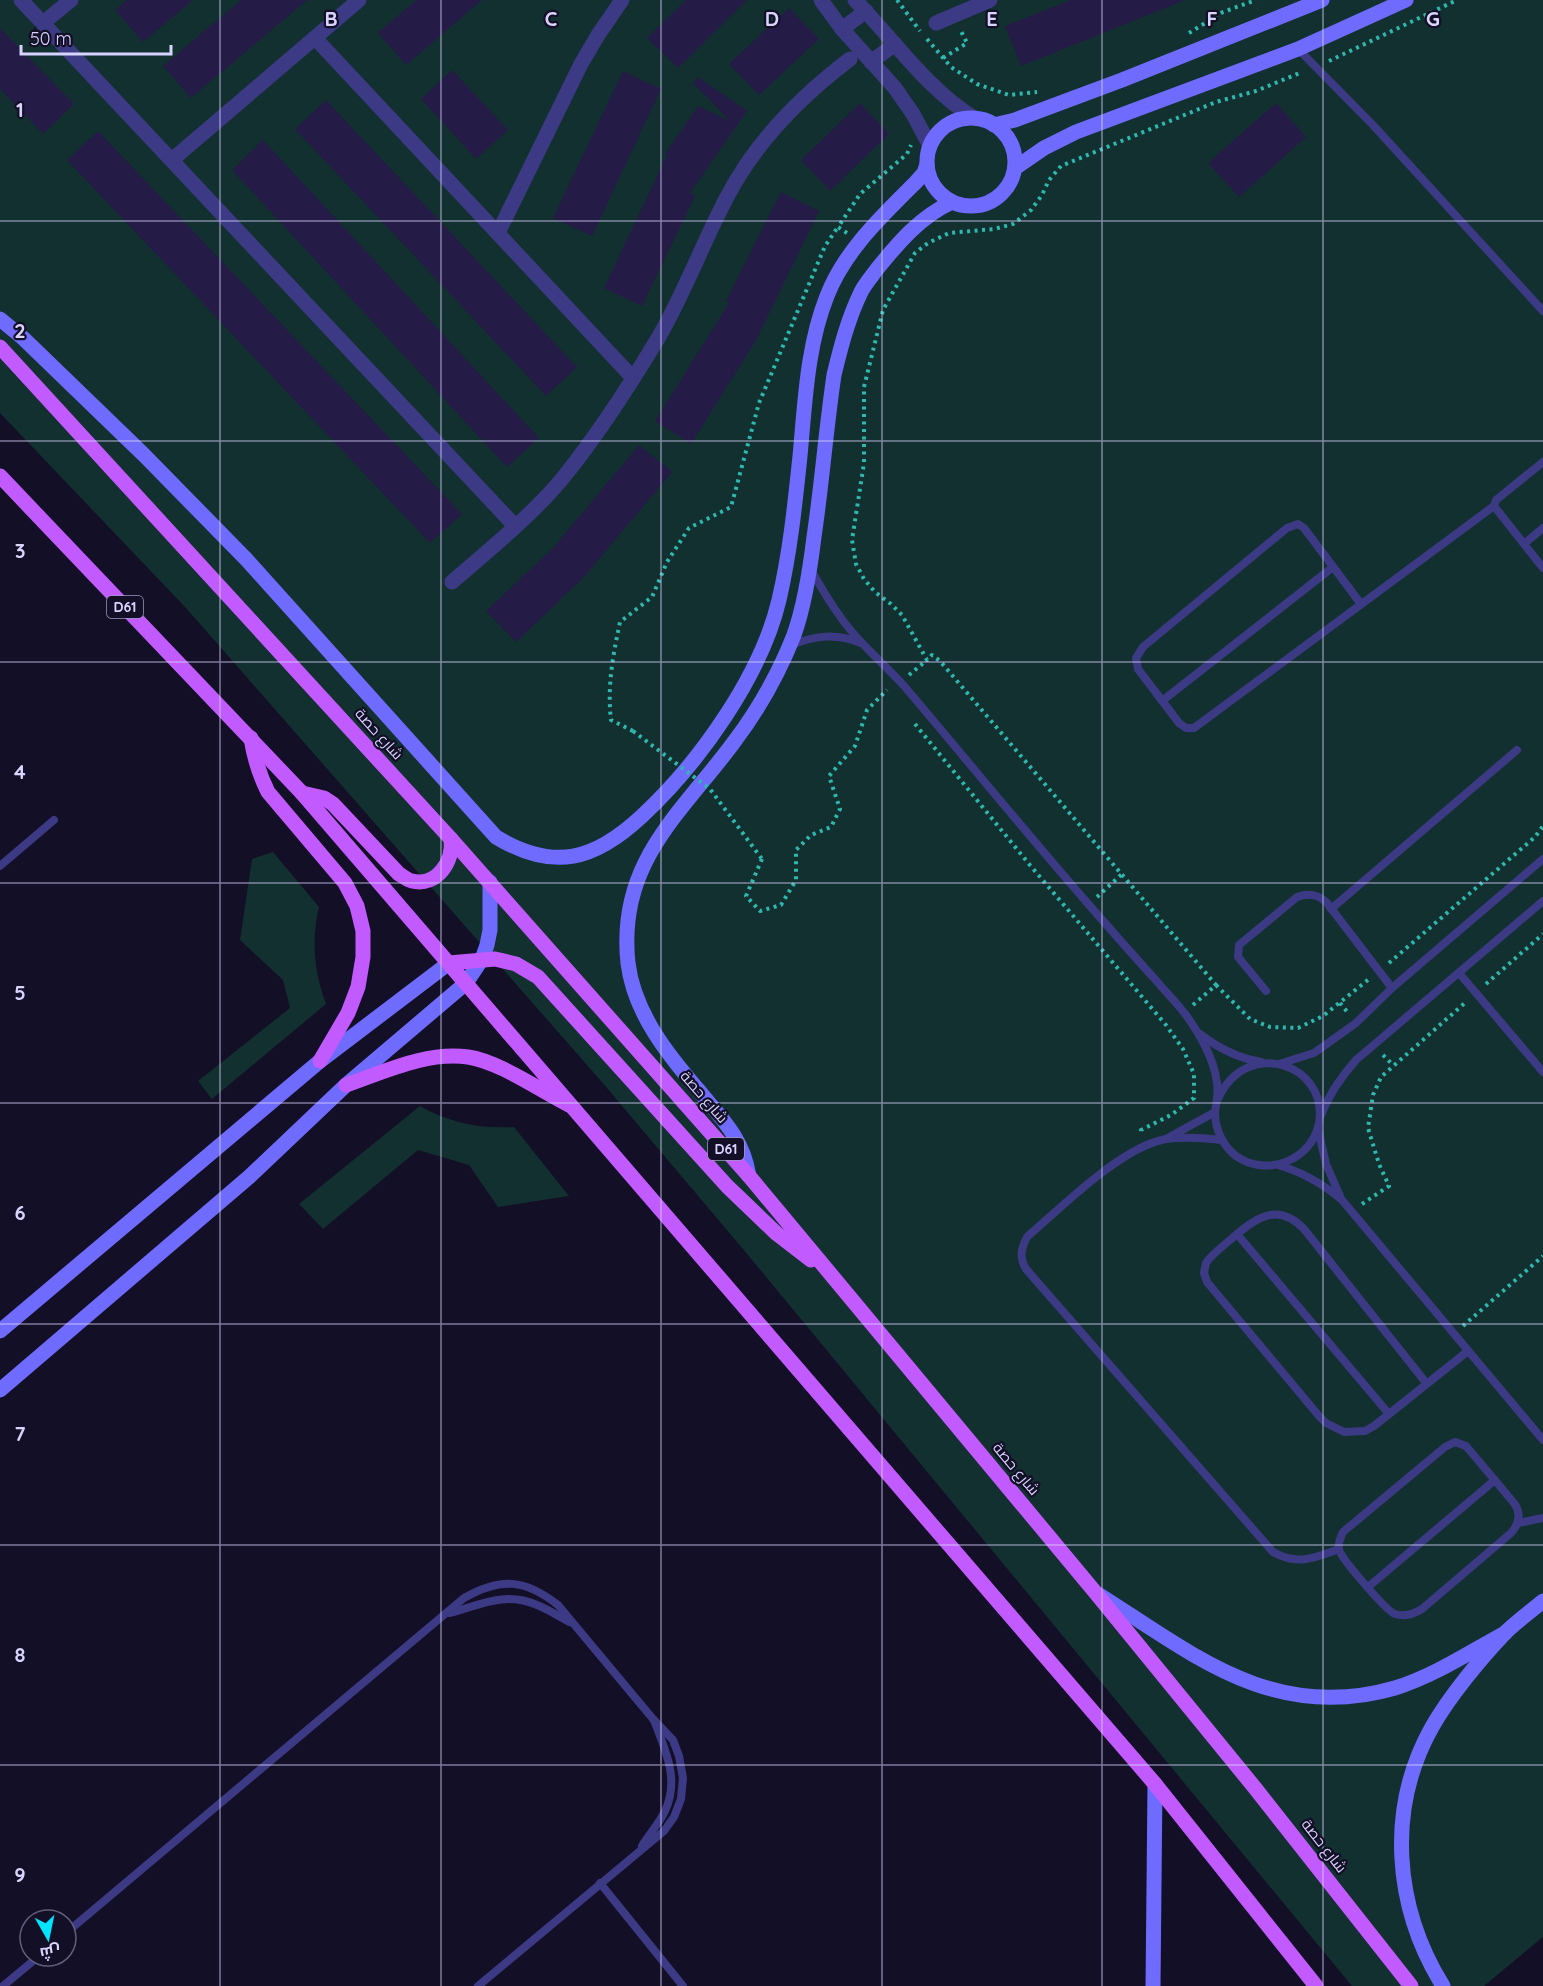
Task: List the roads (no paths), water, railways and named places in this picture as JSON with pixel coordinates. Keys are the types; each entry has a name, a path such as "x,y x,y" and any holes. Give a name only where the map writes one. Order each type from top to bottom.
{"main road":[{"name":"شارع حصة","path":"0,347 490,882 749,1176 1095,1592 1255,1788 1411,1986"},
{"name":"D61","path":"0,476 302,793 1155,1784 1316,1986"},
{"path":"251,738 254,757 268,792 345,883 357,906 363,931 363,957 358,987 348,1013 320,1061"},
{"path":"302,793 324,798 333,804 399,874 412,881 426,880 443,870 450,859 451,839"},
{"path":"448,963 495,959 516,964 538,977 743,1202 776,1233 831,1274"},
{"path":"346,1085 426,1059 440,1056 470,1057 500,1068 576,1110"}],"street":[{"path":"21,0 173,159 515,526"},
{"path":"44,24 71,0"},
{"path":"173,159 359,0"},
{"path":"498,234 581,64 622,0"},
{"path":"821,0 842,29 895,88 913,114 930,146"},
{"path":"936,23 990,0"},
{"path":"994,125 1034,113 1322,0"},
{"path":"1015,168 1044,148 1076,132 1298,50 1406,0"},
{"path":"842,29 860,6 940,93 974,118 994,125 1009,139 1015,158 1011,181 1003,192 992,201 965,206 952,202 937,190 928,173 927,164"},
{"path":"315,38 633,378"},
{"path":"871,62 894,44"},
{"path":"453,582 515,526 561,480 609,416 664,327 727,196 742,171 761,144 787,114 821,81 850,59"},
{"path":"0,320 23,338 144,455 246,560 496,837 526,853 542,857 568,857 592,852 609,843 655,804 713,733 737,695 763,646 779,600 812,351 827,296 839,270 860,242 924,173 930,146 938,133 948,124 974,118"},
{"path":"749,1176 747,1162 737,1138 670,1055 640,1005 628,964 628,922 636,882 652,847 750,720 765,696 789,647 801,609 810,568 831,396 841,344 862,289 901,239 928,216 952,202"},
{"path":"0,1390 249,1177 346,1085 466,983 482,959 490,930 490,882"},
{"path":"0,1331 320,1061 448,963"},
{"path":"1095,1592 1198,1658 1228,1674 1260,1687 1294,1694 1328,1697 1362,1695 1395,1688 1427,1676 1505,1633"},
{"path":"1443,1986 1420,1943 1404,1889 1401,1857 1402,1825 1407,1793 1432,1727 1454,1694 1505,1633 1543,1601"},
{"path":"1153,1986 1155,1784"}],"lane":[{"path":"1298,50 1372,124 1543,311"},
{"path":"1361,604 1304,528 1298,524 1287,528 1143,647 1136,658 1138,669 1179,723 1186,728 1194,728 1494,506 1496,500 1543,462"},
{"path":"1494,506 1543,568"},
{"path":"1524,544 1543,528"},
{"path":"1162,701 1333,567"},
{"path":"810,568 834,607 862,643 901,682 1088,904 1184,1013 1198,1033 1214,1071 1218,1084 1218,1099"},
{"path":"789,647 800,641 825,636 862,643"},
{"path":"1331,909 1517,750"},
{"path":"0,866 54,820"},
{"path":"1279,1064 1304,1057 1324,1047 1356,1023 1392,988 1543,859"},
{"path":"1266,991 1238,957 1239,945 1302,895 1308,894 1318,896 1331,909 1392,988"},
{"path":"1267,1063 1254,1065 1231,1077 1223,1088 1215,1112 1222,1140 1228,1148 1245,1161 1266,1166 1277,1165 1299,1156 1308,1147 1331,1093 1356,1060 1543,901"},
{"path":"1459,973 1543,1072"},
{"path":"1198,1033 1234,1055 1247,1060 1279,1064 1291,1069 1310,1085 1319,1108 1318,1124 1326,1164 1342,1200"},
{"path":"1215,1112 1166,1139 1132,1152 1102,1173 1027,1237 1022,1247 1022,1262 1033,1278 1273,1552 1293,1560 1304,1560 1339,1550"},
{"path":"1166,1139 1222,1140"},
{"path":"1277,1165 1305,1175 1342,1200 1543,1440"},
{"path":"1427,1384 1297,1222 1285,1216 1269,1215 1252,1221 1208,1259 1204,1268 1205,1278 1319,1416 1334,1429 1355,1432 1365,1431 1374,1426 1427,1384 1468,1351"},
{"path":"1237,1234 1389,1414"},
{"path":"1450,1443 1461,1443 1467,1446 1495,1480 1518,1509 1518,1523 1511,1533 1416,1612 1403,1615 1390,1611 1341,1555 1339,1544 1343,1532 1450,1443"},
{"path":"1368,1587 1495,1480"},
{"path":"1518,1523 1543,1518"},
{"path":"78,1923 464,1598 482,1588 502,1583 523,1584 542,1592 558,1605 653,1719 669,1759 672,1782 666,1809 641,1849 478,1986"},
{"path":"446,1614 488,1600 510,1598 533,1603 572,1623"},
{"path":"600,1883 683,1986"},
{"path":"3,1986 25,1968"}]}
